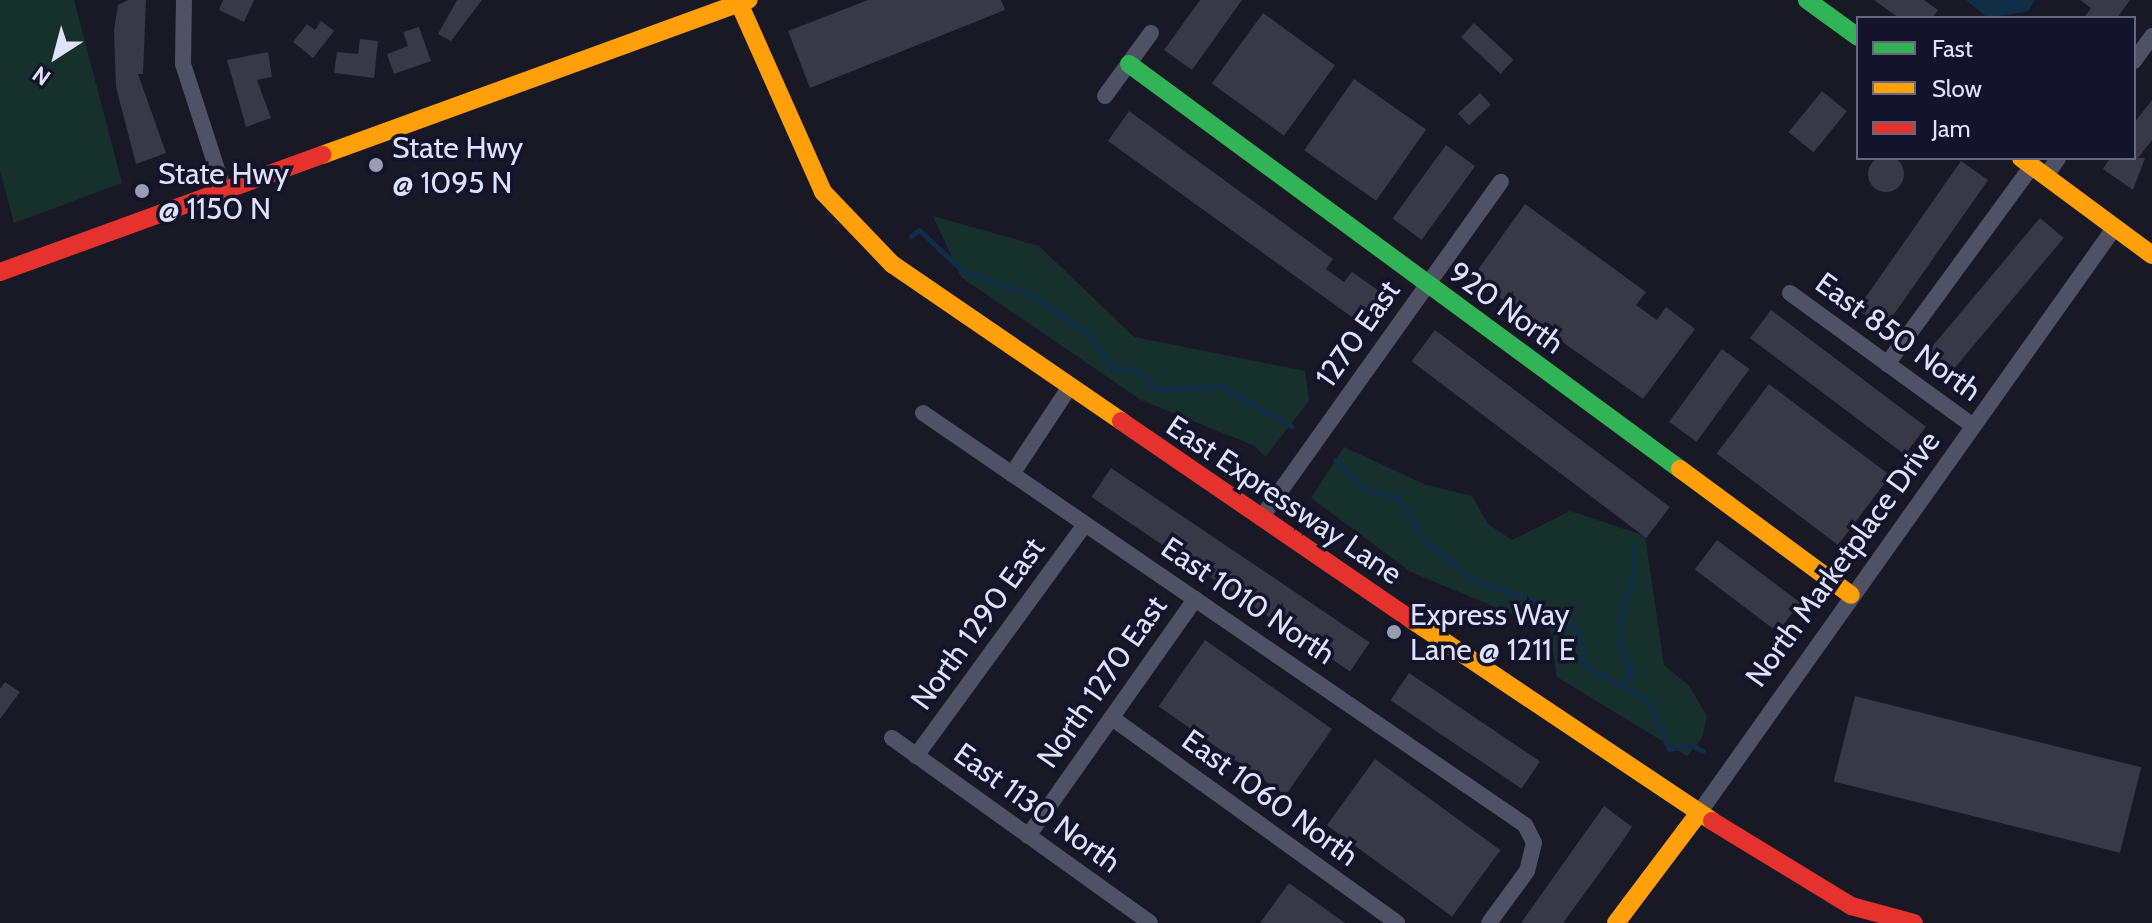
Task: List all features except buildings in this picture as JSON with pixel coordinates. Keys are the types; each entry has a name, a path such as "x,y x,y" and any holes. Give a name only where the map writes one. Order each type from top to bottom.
{"street":[{"path":"184,0 183,64 224,191"},
{"path":"1807,0 1856,36"},
{"path":"0,272 742,1"},
{"name":"East Expressway Lane","path":"742,1 794,137 846,220 892,264 1069,388 1699,813 1851,906 1914,923"},
{"path":"1105,96 1151,33"},
{"path":"2136,58 2152,36"},
{"name":"920 North","path":"1129,64 1851,595"},
{"path":"1887,364 2033,167 2052,160"},
{"path":"2033,167 2152,255"},
{"name":"1270 East","path":"1261,518 1501,182"},
{"name":"North Marketplace Drive","path":"1616,923 1699,813 2115,227"},
{"name":"East 850 North","path":"1790,293 1973,426"},
{"path":"1012,474 1069,388"},
{"name":"East 1010 North","path":"923,413 1525,825 1534,843 1527,871 1489,923"},
{"name":"North 1290 East","path":"916,756 1085,524"},
{"name":"North 1270 East","path":"1028,836 1195,599"},
{"name":"East 1060 North","path":"1112,718 1397,923"},
{"name":"East 1130 North","path":"892,738 1150,923"}],"green space":[{"path":"0,0 74,0 122,183 14,223 0,171"},
{"path":"933,216 1039,246 1134,337 1305,371 1309,401 1265,457 1255,446 1141,400 961,277"},
{"path":"1344,447 1426,485 1472,496 1488,524 1512,540 1570,511 1645,536 1664,665 1689,686 1707,716 1702,738 1687,756 1557,677 1550,630 1411,572 1311,498"}],"water":[{"path":"1966,0 2035,0 2028,11 1986,16"}],"waterway":[{"path":"911,236 919,230 963,271 1033,296 1085,331 1113,368 1137,370 1157,390 1221,386 1291,426"},
{"path":"1335,460 1365,490 1398,497 1424,540 1476,582 1532,599 1578,631 1583,664 1647,700 1669,749 1691,745 1703,751"},
{"path":"1624,683 1631,673 1619,644 1620,622 1634,575 1633,542"}],"traffic: fast":[{"path":"1807,0 1856,36"},
{"path":"1129,64 1680,469"}],"traffic: slow":[{"path":"322,155 749,0"},
{"path":"739,3 823,192 892,264 1121,421"},
{"path":"2024,160 2152,255"},
{"path":"1680,469 1851,595"},
{"path":"1412,620 1712,821"},
{"path":"1616,923 1699,813"}],"traffic: jam":[{"path":"0,272 322,155"},
{"path":"1121,421 1412,620"},
{"path":"1712,821 1851,906 1914,923"}],"place":[{"name":"State Hwy @ 1095 N","path":"376,165"},
{"name":"State Hwy @ 1150 N","path":"142,191"},
{"name":"Express Way Lane @ 1211 E","path":"1394,632"}]}
